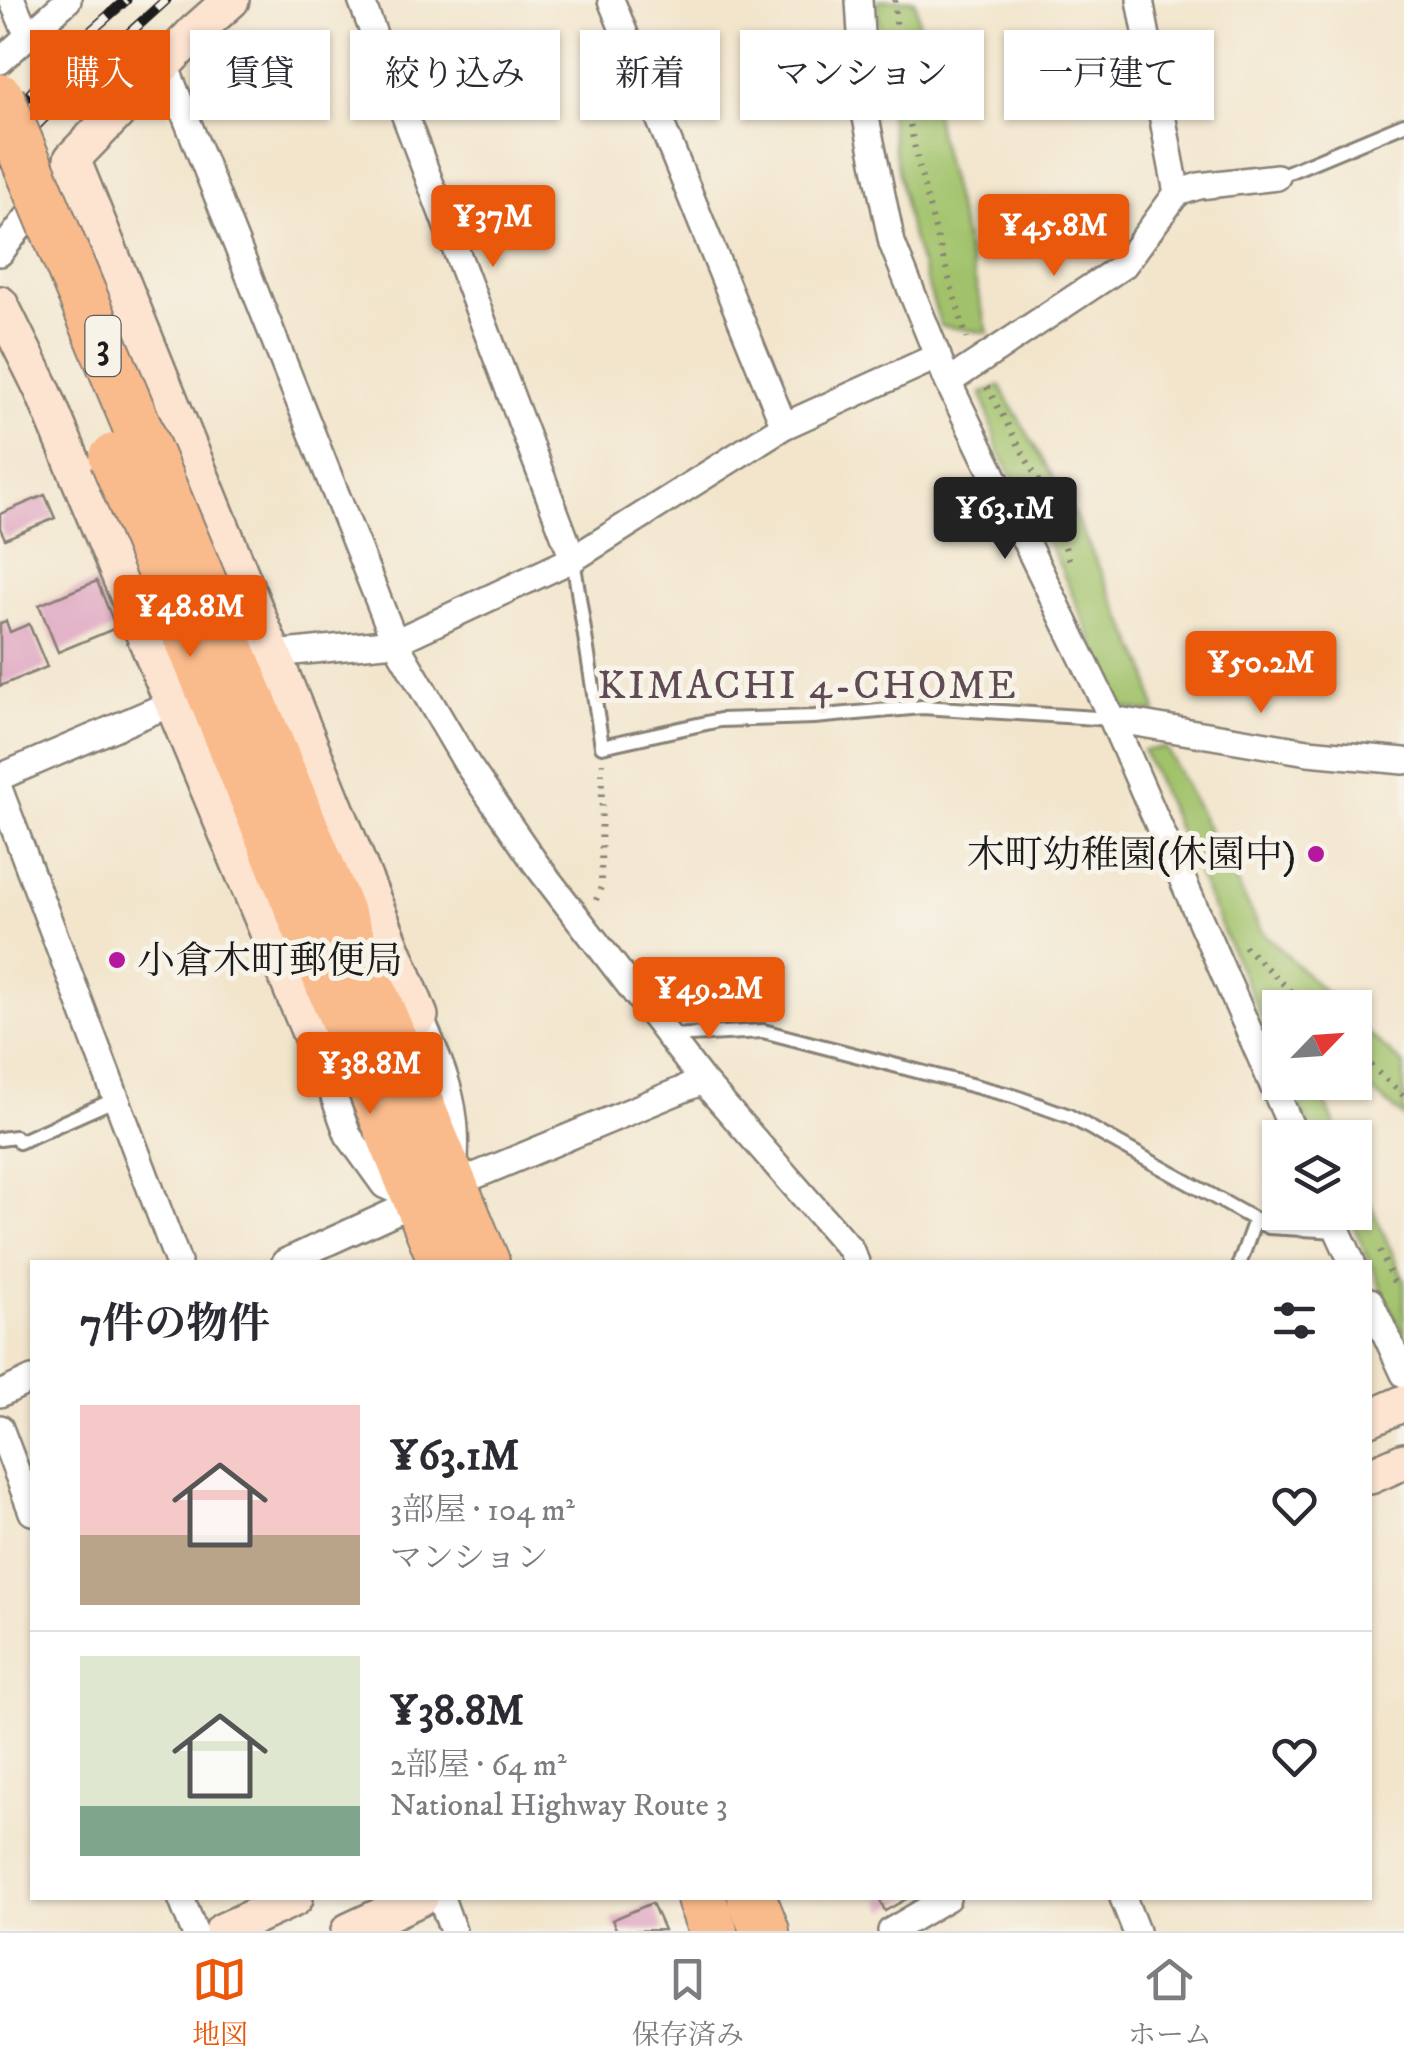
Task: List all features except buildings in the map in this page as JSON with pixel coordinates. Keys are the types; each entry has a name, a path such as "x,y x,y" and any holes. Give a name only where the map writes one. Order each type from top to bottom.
{"highway":[{"name":"3","path":"0,98 190,598 435,1192 484,1260"},
{"name":"3","path":"0,182 190,598"},
{"name":"3","path":"435,1192 443,1260"},
{"path":"703,1900 713,1931"},
{"path":"753,1900 765,1931"}],"street":[{"path":"12,0 28,36"},
{"path":"0,62 68,0"},
{"path":"170,60 230,0"},
{"path":"361,0 573,559"},
{"path":"611,0 784,426"},
{"path":"859,0 866,118 892,243 948,382 1112,719 1288,1120"},
{"path":"1140,0 1178,193"},
{"path":"170,78 395,642 467,764 587,930 703,1081 850,1249 855,1260"},
{"path":"0,252 72,159 111,120"},
{"path":"72,159 265,659 449,1084 458,1133 435,1192"},
{"path":"948,382 1124,265 1178,193 1200,186 1277,177"},
{"path":"0,304 42,389 179,700 348,1135 384,1186 435,1192"},
{"path":"265,659 395,642 573,559 784,426 938,356"},
{"path":"0,777 179,700"},
{"path":"1112,719 1308,752 1404,761"},
{"path":"0,791 177,1260"},
{"path":"289,1260 435,1192 703,1081"},
{"path":"1337,1230 1351,1260"},
{"path":"1372,1305 1404,1374"},
{"path":"0,1394 30,1380"},
{"path":"1372,1417 1404,1403"},
{"path":"0,1428 30,1507"},
{"path":"1372,1475 1404,1460"},
{"path":"182,1900 194,1931"},
{"path":"223,1931 291,1900"},
{"path":"349,1931 416,1900"},
{"path":"441,1900 453,1931"},
{"path":"891,1931 944,1900"},
{"path":"1124,1900 1136,1931"}],"lane":[{"path":"1277,177 1404,124"},
{"path":"573,559 602,746 720,720 814,717 922,707 1112,719"},
{"path":"671,1036 764,1031 1013,1096 1069,1116 1262,1224"},
{"path":"0,1138 15,1137 20,1142 116,1099"},
{"path":"1241,1260 1255,1220"}],"path":[{"path":"587,930 600,887 602,746"},
{"path":"1244,946 1289,990"},
{"path":"1372,1067 1404,1096"}],"green space":[{"path":"877,0 915,0 920,30 880,30"},
{"path":"890,120 936,120 988,333 941,326 909,228"},
{"path":"1000,386 1074,514 1147,671 1156,713 1122,708 1058,562 999,452 982,393"},
{"path":"1166,748 1261,930 1323,990 1262,990 1262,1019 1143,750"},
{"path":"1372,1037 1404,1065 1404,1117 1372,1091"},
{"path":"1298,1100 1324,1100 1333,1120 1306,1120"},
{"path":"1372,1208 1404,1279 1404,1340 1372,1260 1355,1230 1372,1230"}],"railway":[{"path":"0,126 81,40 126,0"},
{"path":"0,163 102,58 166,0"}],"place":[{"name":"木町幼稚園(休園中)","path":"1316,854"},
{"name":"小倉木町郵便局","path":"117,960"}],"district":[{"name":"KIMACHI 4-CHOME","path":"808,684"}]}
